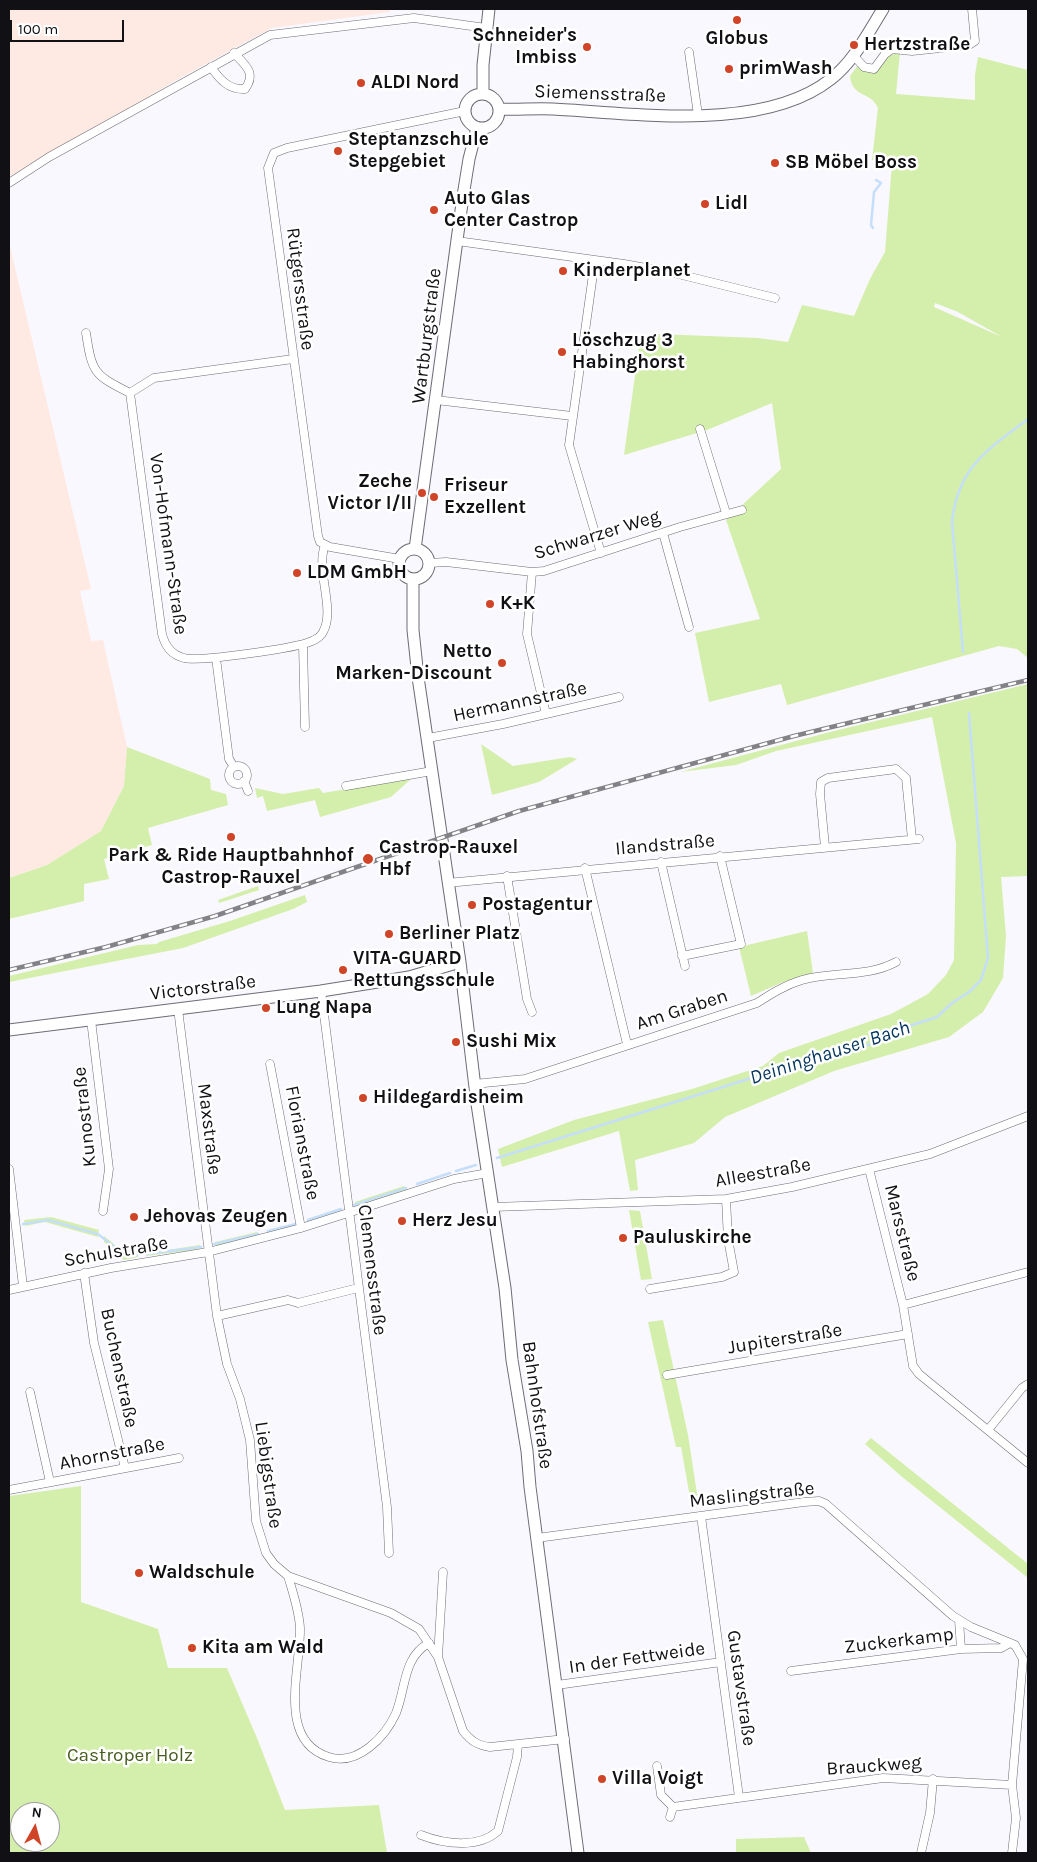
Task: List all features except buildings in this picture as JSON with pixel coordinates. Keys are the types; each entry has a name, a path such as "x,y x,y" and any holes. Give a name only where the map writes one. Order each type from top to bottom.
{"main road":[{"path":"483,94 486,28 489,9"},
{"name":"Siemensstraße","path":"500,109 698,114 741,112 783,103 810,92 831,79 854,56 883,9"},
{"path":"483,94 494,98 500,109 499,118 494,125 486,129 477,128 468,122 465,111 470,99 483,94"},
{"name":"Wartburgstraße","path":"415,548 446,314 469,159 477,128"},
{"path":"415,548 426,554 430,563 424,576 413,579 401,572 400,559 406,551 415,548"},
{"path":"413,579 413,630 447,883 460,962"},
{"name":"Victorstraße","path":"9,1030 321,991 402,978 460,962"},
{"name":"Bahnhofstraße","path":"460,962 474,1084 493,1207 565,1739 578,1853"}],"street":[{"path":"854,56 864,66 874,69 885,54 892,49 912,52 969,45 975,41 972,9"},
{"path":"9,183 49,157 211,68 234,53 270,35 414,18 486,28"},
{"path":"689,52 698,114"},
{"path":"211,68 226,85 236,90 245,89 250,82 251,74 234,53"},
{"name":"Rütgersstraße","path":"325,545 318,536 293,359 268,168 271,158 274,153 287,148 465,111"},
{"path":"457,241 674,273 774,298"},
{"path":"595,260 569,445 570,455 601,553"},
{"path":"86,333 93,368 106,381 130,393 154,378 293,359"},
{"name":"Von-Hofmann-Straße","path":"130,393 146,524 164,640 170,650 186,658 216,658 303,645 320,636 327,621 322,559 325,545"},
{"path":"436,400 572,416"},
{"path":"700,429 726,513"},
{"name":"Schwarzer Weg","path":"430,563 446,562 532,572 544,571 663,532 742,510"},
{"path":"663,532 689,627"},
{"path":"325,545 400,559"},
{"path":"532,572 527,634 546,714"},
{"path":"303,645 305,727"},
{"path":"216,658 230,759 234,768"},
{"name":"Hermannstraße","path":"428,738 495,726 619,697"},
{"path":"240,767 245,770 247,776 244,781 239,784 232,781 229,774 234,768 240,767"},
{"name":"Ilandstraße","path":"447,883 585,868 661,862 916,839 906,778 896,769 828,778 822,782 820,794 826,847"},
{"path":"346,786 432,771"},
{"path":"244,781 248,791"},
{"path":"682,956 741,944 720,856"},
{"path":"661,862 685,966"},
{"path":"585,868 627,1044"},
{"path":"507,876 527,999 532,1012"},
{"name":"Am Graben","path":"474,1084 526,1079 627,1044 757,1003 783,987 803,980 880,971 896,962"},
{"name":"Clemensstraße","path":"321,991 386,1507 389,1552"},
{"name":"Maxstraße","path":"178,1009 208,1252"},
{"name":"Kunostraße","path":"91,1020 109,1169 103,1211"},
{"name":"Florianstraße","path":"270,1064 301,1228"},
{"name":"Alleestraße","path":"493,1207 726,1198 792,1187 956,1146 1028,1116"},
{"path":"9,1169 23,1286"},
{"name":"Marsstraße","path":"869,1169 903,1305 913,1366 919,1374 1028,1464"},
{"name":"Schulstraße","path":"9,1290 84,1273 208,1252 301,1228 454,1178 488,1173"},
{"path":"650,1289 722,1277 734,1272 728,1239 726,1198"},
{"name":"Liebigstraße","path":"208,1252 217,1316 227,1364 240,1399 250,1440 257,1530 266,1553 274,1564 288,1576 405,1619 419,1629 438,1657 463,1731 469,1740 478,1745 490,1747 565,1739"},
{"name":"Marsstraße","path":"903,1305 1028,1272"},
{"name":"Buchenstraße","path":"84,1273 94,1343 125,1468"},
{"path":"217,1316 288,1300 298,1303 358,1288"},
{"name":"Jupiterstraße","path":"667,1375 908,1334"},
{"path":"988,1430 1022,1388 1028,1384"},
{"name":"Ahornstraße","path":"30,1392 50,1482"},
{"name":"Ahornstraße","path":"9,1490 179,1458"},
{"name":"Maslingstraße","path":"537,1538 822,1501 959,1620 1010,1643"},
{"name":"Gustavstraße","path":"702,1516 739,1797"},
{"name":"Liebigstraße","path":"438,1657 443,1572"},
{"path":"288,1576 300,1627 295,1699 297,1724 299,1732 315,1751 327,1757 335,1759 354,1757 363,1753 378,1739 396,1712 410,1663 417,1652 429,1643"},
{"path":"959,1620 961,1650"},
{"path":"1010,1643 1015,1645 1023,1659 1012,1785 1016,1818 1012,1853"},
{"name":"Zuckerkamp","path":"791,1671 961,1650 1001,1648 1010,1643"},
{"name":"In der Fettweide","path":"557,1686 721,1662"},
{"path":"421,1835 442,1842 458,1843 487,1838 498,1831 518,1757 518,1744"},
{"path":"657,1766 661,1795 673,1807"},
{"name":"Brauckweg","path":"739,1797 875,1779 933,1779 1012,1785"},
{"path":"921,1853 930,1813 933,1779"},
{"path":"673,1807 739,1797"},
{"path":"670,1817 673,1807"}],"shaded area":[{"path":"9,9 390,9 390,12 272,28 182,77 9,178"},
{"path":"9,242 91,589 80,591 91,641 103,640 127,747 124,786 101,831 47,865 9,878"}],"green space":[{"path":"900,52 896,94 975,100 975,75 978,57 1028,70 1028,658 1017,649 999,646 787,705 781,684 709,702 695,633 760,619 726,520 781,469 772,403 707,430 624,455 639,347 653,349 657,334 758,338 788,342 802,305 854,316 870,279 885,252 892,164 872,160 878,108 871,99 854,88 850,76 858,65 867,72 875,73 889,56","holes":["935,303 958,312 1002,337 934,307"]},
{"path":"1028,684 1028,876 1001,877 1006,936 1003,978 983,1012 949,1037 834,1071 725,1117 694,1143 635,1160 638,1190 630,1191 619,1131 502,1167 498,1149 574,1120 692,1089 763,1066 779,1053 891,1014 928,994 946,975 954,960 956,843 932,717 776,751 736,765 680,772 830,732"},
{"path":"481,744 513,766 570,757 577,759 539,782 492,795"},
{"path":"127,747 210,779 211,790 226,794 228,805 148,828 152,845 104,859 109,879 84,884 84,901 9,919 9,878 47,865 101,831 124,786"},
{"path":"412,778 391,797 320,817 315,800 267,811 263,796 257,798 255,788 283,794 319,788 323,793"},
{"path":"258,886 259,890 219,903 218,900"},
{"path":"305,895 307,902 293,909 183,948 9,982 9,976 138,945 157,944"},
{"path":"807,931 813,973 781,983 751,996 739,947"},
{"path":"404,1186 407,1190 363,1205 356,1205 355,1202"},
{"path":"629,1210 640,1211 652,1279 641,1280"},
{"path":"51,1217 99,1230 98,1237 45,1222 25,1226 24,1220"},
{"path":"257,1232 259,1236 221,1245 216,1245 215,1242"},
{"path":"104,1236 126,1254 138,1253 138,1257 124,1260 104,1242"},
{"path":"200,1245 201,1248 195,1250 146,1256 147,1253"},
{"path":"663,1320 688,1435 699,1507 692,1508 681,1447 676,1447 648,1322"},
{"path":"871,1438 1028,1564 1028,1578 901,1476 865,1444"},
{"name":"Castroper Holz","path":"81,1486 81,1602 158,1629 168,1668 227,1668 285,1810 379,1805 387,1853 9,1853 9,1496"},
{"path":"804,1837 811,1853 736,1853 736,1839"}],"waterway":[{"path":"873,228 871,225 874,192 881,183 876,180"},
{"name":"Deininghauser Bach","path":"963,652 952,522 955,503 968,473 977,462 1000,440 1028,419"},
{"name":"Deininghauser Bach","path":"497,1158 834,1052 881,1042 912,1025 937,1017 952,1003 969,992 981,980 988,958 969,713"},
{"name":"Deininghauser Bach","path":"456,1171 476,1165"},
{"name":"Deininghauser Bach","path":"417,1184 450,1173"},
{"name":"Deininghauser Bach","path":"354,1205 406,1188"},
{"name":"Deininghauser Bach","path":"308,1220 341,1209"},
{"name":"Deininghauser Bach","path":"23,1224 48,1220 98,1234 127,1257 137,1255"},
{"name":"Deininghauser Bach","path":"268,1231 296,1224"},
{"name":"Deininghauser Bach","path":"214,1244 258,1234"},
{"name":"Deininghauser Bach","path":"146,1254 201,1247"}],"railway":[{"path":"9,970 106,947 215,916 519,811 794,736 1028,680"}],"place":[{"name":"Globus","path":"737,20"},
{"name":"Hertzstraße","path":"854,45"},
{"name":"Schneider's Imbiss","path":"587,47"},
{"name":"primWash","path":"729,69"},
{"name":"ALDI Nord","path":"361,83"},
{"name":"Steptanzschule Stepgebiet","path":"338,151"},
{"name":"SB Möbel Boss","path":"775,163"},
{"name":"Lidl","path":"705,204"},
{"name":"Auto Glas Center Castrop","path":"434,210"},
{"name":"Kinderplanet","path":"563,271"},
{"name":"Löschzug 3 Habinghorst","path":"562,352"},
{"name":"Zeche Victor I/II","path":"422,493"},
{"name":"Friseur Exzellent","path":"434,497"},
{"name":"LDM GmbH","path":"297,573"},
{"name":"K+K","path":"490,604"},
{"name":"Netto Marken-Discount","path":"502,663"},
{"name":"Park & Ride Hauptbahnhof Castrop-Rauxel","path":"231,837"},
{"name":"Castrop-Rauxel Hbf","path":"368,859"},
{"name":"Postagentur","path":"472,905"},
{"name":"Berliner Platz","path":"389,934"},
{"name":"VITA-GUARD Rettungsschule","path":"343,970"},
{"name":"Lung Napa","path":"266,1008"},
{"name":"Sushi Mix","path":"456,1042"},
{"name":"Hildegardisheim","path":"363,1098"},
{"name":"Jehovas Zeugen","path":"134,1217"},
{"name":"Herz Jesu","path":"402,1221"},
{"name":"Pauluskirche","path":"623,1238"},
{"name":"Waldschule","path":"139,1573"},
{"name":"Kita am Wald","path":"192,1648"},
{"name":"Villa Voigt","path":"602,1779"}]}
